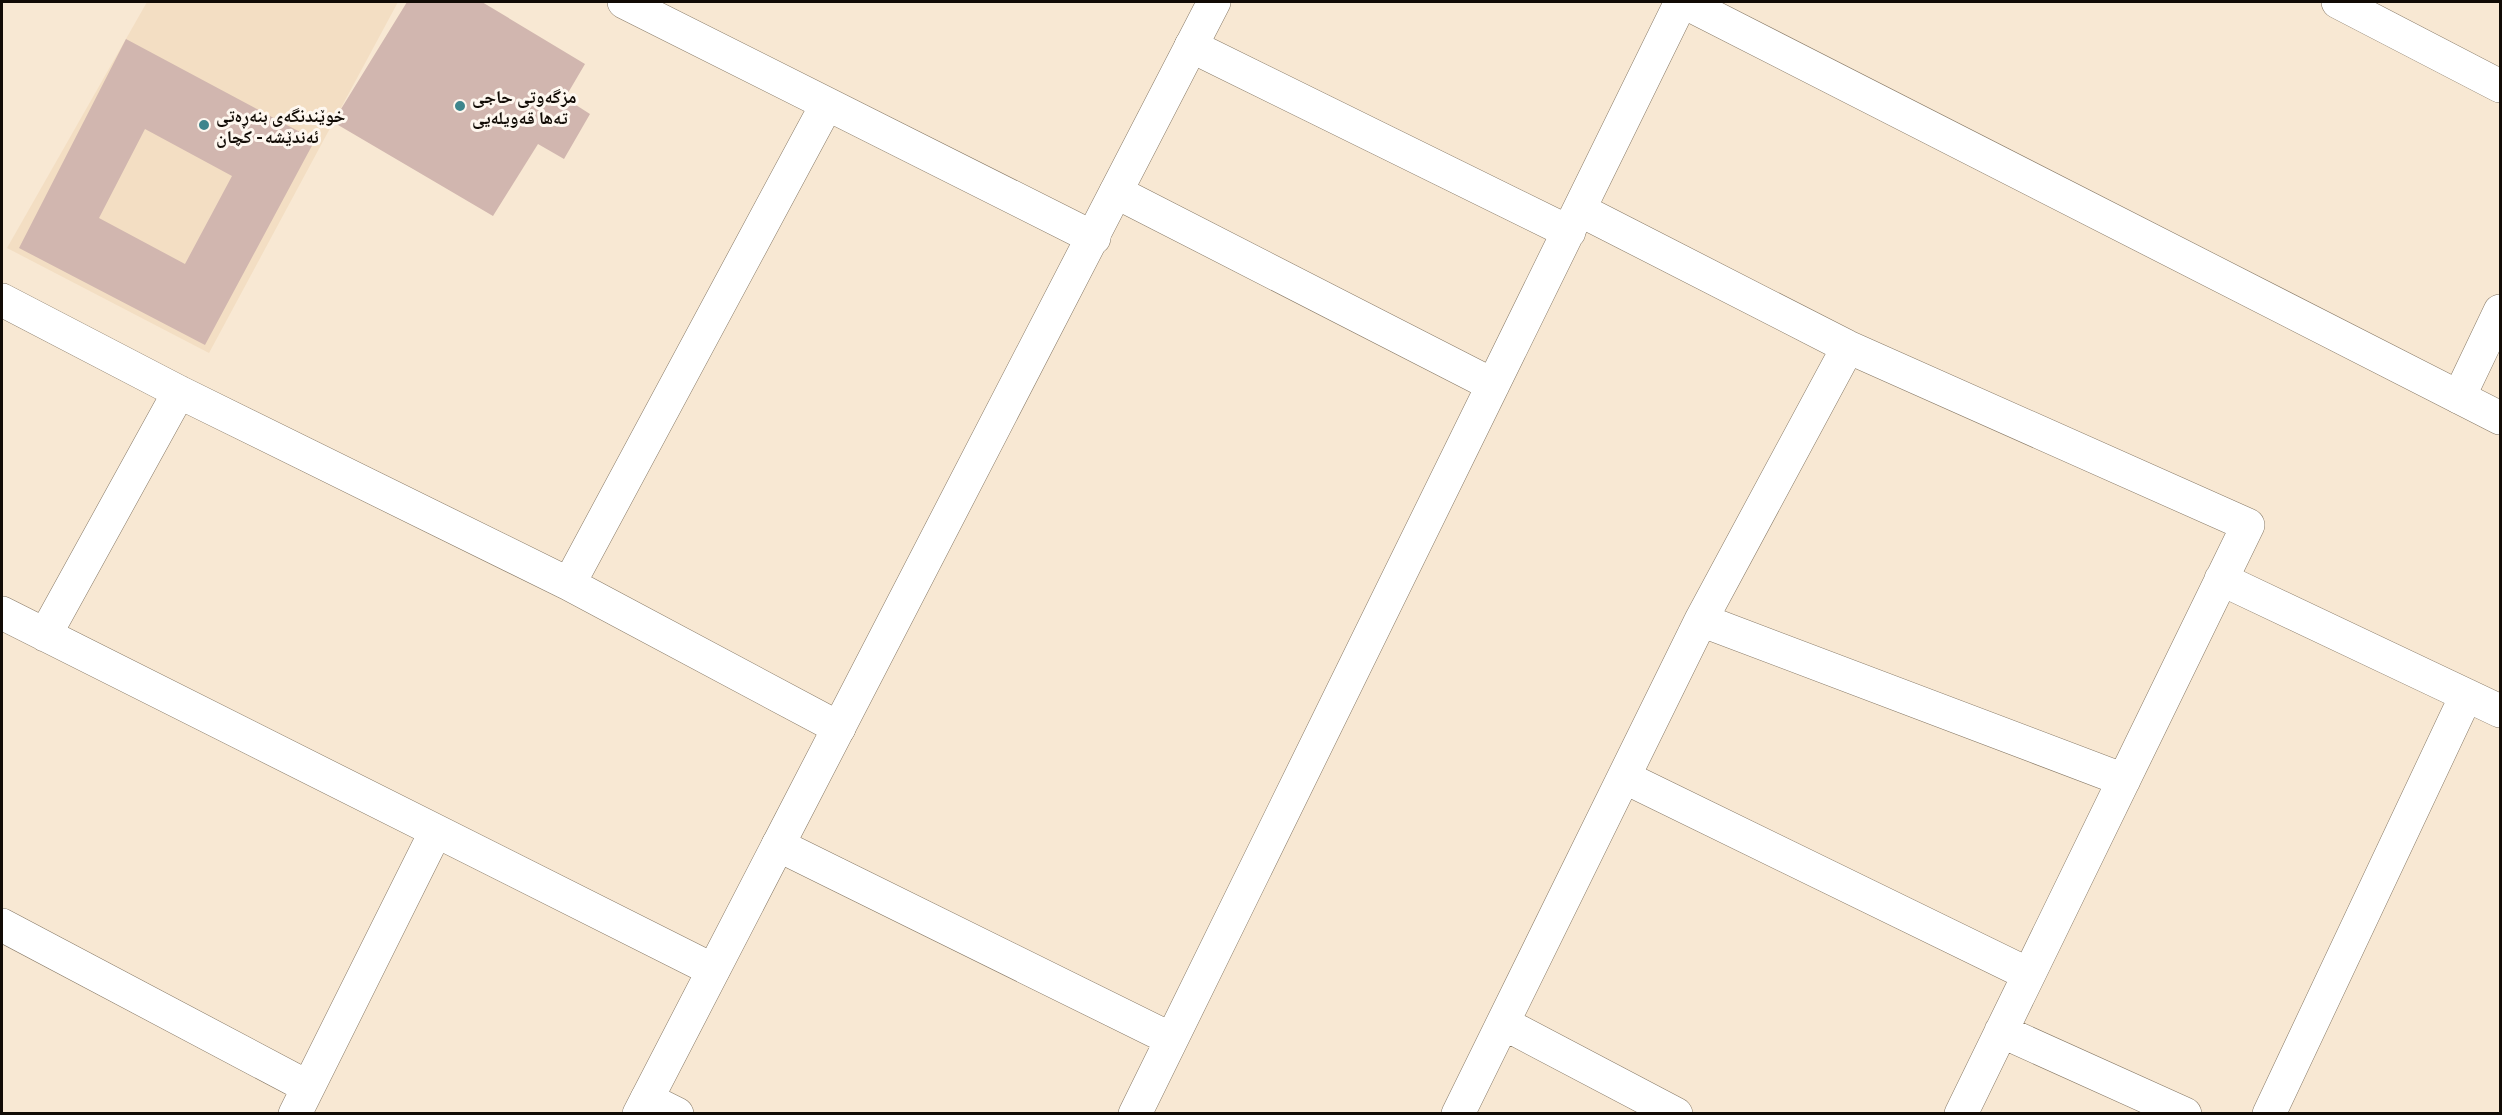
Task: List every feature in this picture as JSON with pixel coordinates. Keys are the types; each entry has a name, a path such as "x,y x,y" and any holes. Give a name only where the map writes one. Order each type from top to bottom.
{"street":[{"path":"624,2 1094,238"},
{"path":"677,1113 643,1106 1094,238 1214,2"},
{"path":"1135,1113 1683,2 2500,418"},
{"path":"2338,2 2498,77"},
{"path":"1191,46 1848,347 2248,525 1961,1113"},
{"path":"568,584 827,104"},
{"path":"1116,192 1493,385"},
{"path":"2,300 179,392 568,584 839,728"},
{"path":"2459,397 2500,311"},
{"path":"1458,1113 1701,620 1848,347"},
{"path":"45,635 179,392"},
{"path":"2222,579 2500,711"},
{"path":"2,613 714,970"},
{"path":"1701,620 2124,780"},
{"path":"2269,1113 2466,696"},
{"path":"1624,777 2028,974"},
{"path":"2,925 302,1100 436,831"},
{"path":"778,845 1171,1039"},
{"path":"1503,1023 1676,1113"},
{"path":"2001,1031 2185,1113"}],"shaded area":[{"name":"خوێندنگەی بنەڕەتی ئەندێشە - کچان","path":"147,2 398,2 209,353 7,248"}],"building":[{"name":"مزگەوتی حاجی تەھا قەویلەیی","path":"407,2 482,2 585,64 565,98 590,114 564,159 538,144 493,216 333,122"},
{"path":"126,39 315,140 205,345 19,248","holes":["145,129 232,176 185,264 99,218"]}],"place":[{"name":"مزگەوتی حاجی تەھا قەویلەیی","path":"460,106"},
{"name":"خوێندنگەی بنەڕەتی ئەندێشە - کچان","path":"204,125"}]}
